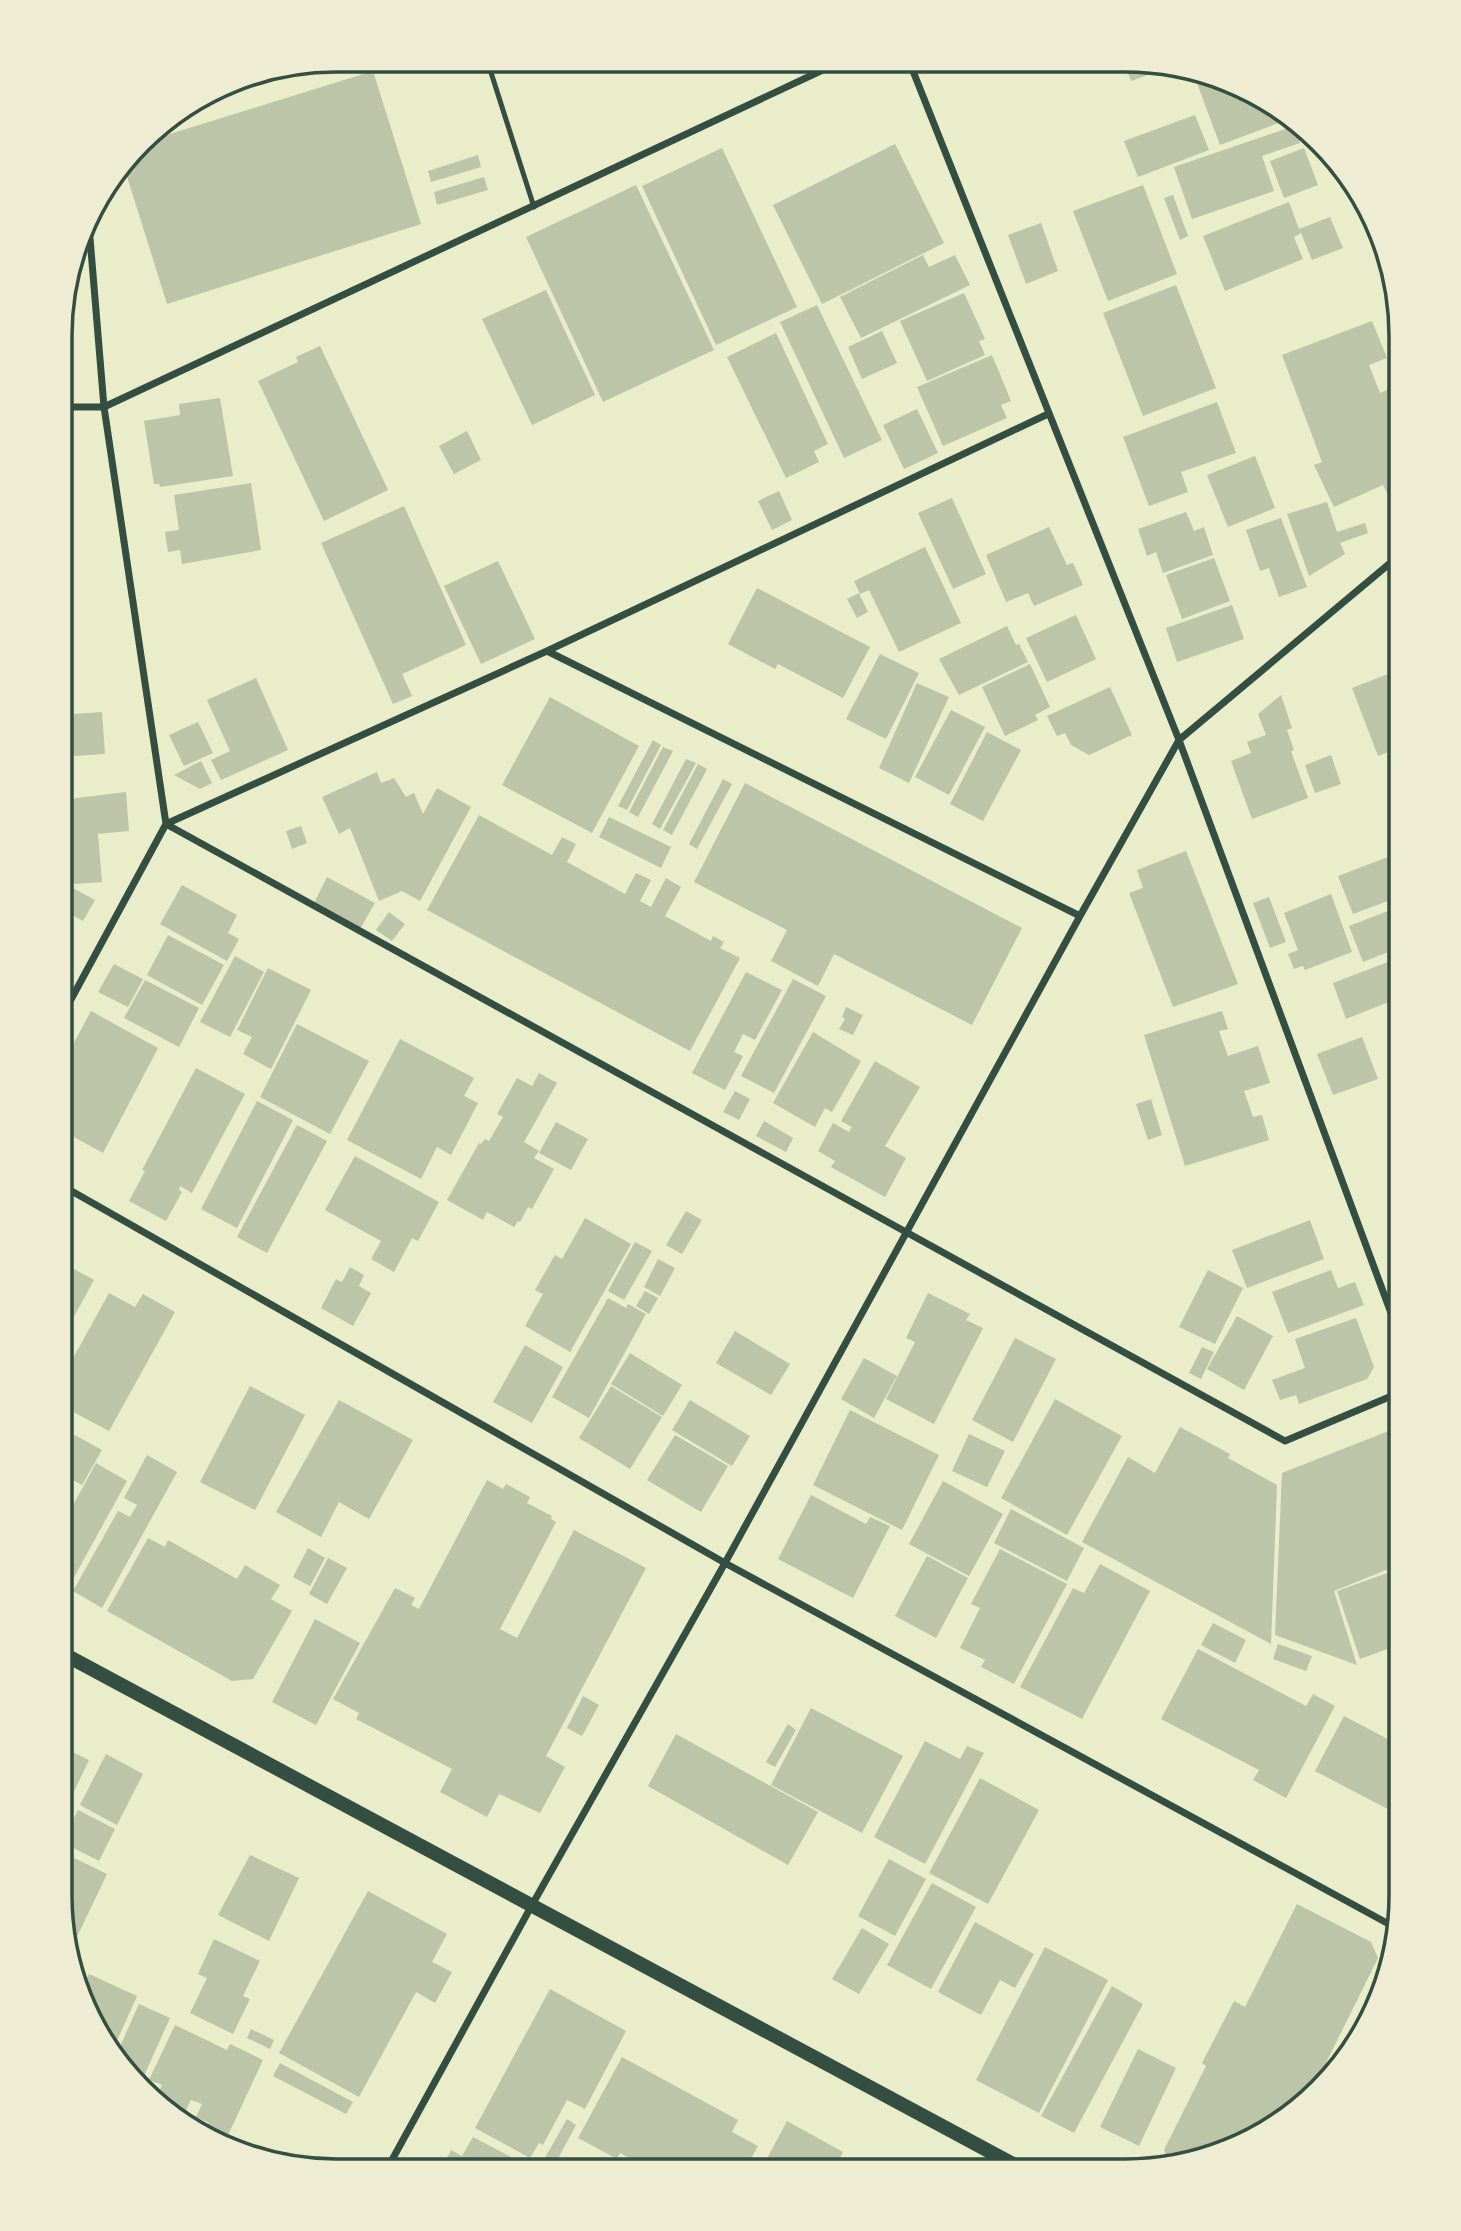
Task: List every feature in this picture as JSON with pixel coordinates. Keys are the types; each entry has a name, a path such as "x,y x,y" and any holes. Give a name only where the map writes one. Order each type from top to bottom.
{"main road":[{"path":"72,1658 1004,2159"}],"street":[{"path":"72,407 104,407 819,72"},
{"path":"913,72 1180,740 1389,1307"},
{"path":"72,998 166,824 104,407 90,239"},
{"path":"166,824 547,652 1048,414"},
{"path":"392,2159 1180,740 1389,564"},
{"path":"547,652 1080,916"},
{"path":"166,824 1285,1441 1389,1397"},
{"path":"72,1191 725,1563 1388,1923"}],"lane":[{"path":"491,72 534,206"}],"building":[{"path":"373,72 421,224 167,304 126,175 163,136"},
{"path":"1128,72 1153,73 1131,81"},
{"path":"1196,82 1242,99 1281,122 1220,145"},
{"path":"1195,115 1209,150 1138,177 1124,141"},
{"path":"1288,128 1297,136 1300,143 1262,156 1274,191 1192,219 1174,167"},
{"path":"895,144 944,243 822,304 773,205"},
{"path":"722,148 797,307 716,345 642,186"},
{"path":"1304,148 1318,185 1284,198 1270,161"},
{"path":"478,155 481,167 431,182 428,171"},
{"path":"484,177 488,190 437,205 434,192"},
{"path":"636,185 714,350 603,402 526,237"},
{"path":"1143,185 1177,274 1108,301 1073,211"},
{"path":"1173,195 1188,236 1180,240 1164,198"},
{"path":"1289,202 1299,229 1330,217 1343,248 1312,260 1301,233 1294,237 1303,259 1225,291 1203,236"},
{"path":"1041,223 1058,271 1026,284 1008,235"},
{"path":"923,255 929,267 955,255 970,285 861,338 840,297"},
{"path":"1176,285 1216,388 1143,416 1103,313"},
{"path":"546,290 595,395 532,425 482,319"},
{"path":"964,293 985,339 979,341 985,355 927,381 900,321"},
{"path":"817,305 882,440 844,458 780,322"},
{"path":"1372,321 1387,358 1369,365 1380,393 1389,389 1389,497 1383,485 1334,507 1314,465 1322,462 1282,355"},
{"path":"882,331 897,363 862,379 848,347"},
{"path":"776,333 828,444 814,451 819,462 786,478 727,357"},
{"path":"320,346 388,490 324,521 258,381 298,362 296,357"},
{"path":"992,355 1011,401 1001,405 1007,418 943,446 917,387"},
{"path":"220,398 233,476 160,487 159,484 154,484 144,421 180,415 179,404"},
{"path":"1217,402 1236,453 1181,472 1188,492 1149,506 1123,437"},
{"path":"917,409 938,453 904,469 883,425"},
{"path":"467,431 481,460 454,474 439,446"},
{"path":"1255,456 1275,508 1228,527 1207,475"},
{"path":"251,483 261,550 182,564 180,550 168,552 165,532 179,530 174,495"},
{"path":"779,491 792,520 772,530 758,501"},
{"path":"952,498 986,574 953,589 918,513"},
{"path":"1327,502 1337,532 1365,523 1368,533 1340,543 1345,554 1309,576 1287,514"},
{"path":"404,506 466,645 402,674 412,696 393,704 321,543"},
{"path":"1186,512 1194,531 1204,527 1213,555 1163,573 1156,552 1147,556 1138,529"},
{"path":"1281,518 1307,587 1279,597 1269,568 1260,571 1246,530"},
{"path":"1049,527 1067,565 1073,563 1083,585 1034,606 1028,593 1006,602 986,555"},
{"path":"925,547 961,623 899,652 869,590 860,594 854,581"},
{"path":"1214,558 1230,601 1182,619 1166,575"},
{"path":"498,561 535,639 481,664 444,586"},
{"path":"757,588 870,647 843,698 778,664 775,669 728,644"},
{"path":"859,593 868,612 857,618 847,599"},
{"path":"1232,605 1244,639 1177,662 1166,628"},
{"path":"1076,615 1096,659 1047,682 1026,638"},
{"path":"1007,626 1028,662 959,695 939,659"},
{"path":"880,654 919,673 886,739 846,719"},
{"path":"1030,664 1050,707 1035,715 1038,720 1005,736 982,687"},
{"path":"1389,674 1389,752 1378,756 1352,688"},
{"path":"256,678 288,750 221,780 211,760 230,751 207,700"},
{"path":"917,683 949,697 909,783 879,768"},
{"path":"1110,687 1132,735 1089,755 1071,745 1065,733 1057,736 1047,716"},
{"path":"1281,695 1292,728 1287,730 1294,750 1291,751 1308,798 1252,819 1231,761 1251,753 1247,742 1266,735 1258,714"},
{"path":"550,697 639,746 592,833 502,785"},
{"path":"951,710 985,727 949,795 915,777"},
{"path":"102,712 105,754 72,756 72,714"},
{"path":"198,722 213,753 184,766 169,735"},
{"path":"987,732 1021,750 983,821 950,804"},
{"path":"653,740 661,745 627,810 618,806"},
{"path":"663,747 673,751 638,817 629,812"},
{"path":"1331,755 1341,784 1315,793 1305,765"},
{"path":"686,759 696,763 660,829 652,824"},
{"path":"201,761 212,783 200,789 174,775"},
{"path":"698,764 707,769 672,835 663,830"},
{"path":"377,772 381,783 394,778 406,797 414,793 423,814 437,788 471,807 420,901 402,891 379,901 350,828 339,834 322,797"},
{"path":"723,779 732,784 697,849 689,844"},
{"path":"745,783 1022,928 972,1025 834,954 818,986 771,961 787,930 694,882"},
{"path":"126,792 129,831 98,834 102,882 72,884 72,799"},
{"path":"479,815 552,855 562,837 576,844 567,862 625,894 636,873 651,880 640,901 651,907 666,878 681,887 665,916 711,941 713,936 724,942 720,948 740,958 690,1051 427,910"},
{"path":"609,817 671,847 661,868 599,837"},
{"path":"301,826 307,843 292,849 286,831"},
{"path":"1186,851 1238,984 1173,1007 1129,893 1143,888 1137,870"},
{"path":"1389,857 1389,900 1353,914 1338,876"},
{"path":"327,877 375,903 360,929 314,903"},
{"path":"182,885 237,915 228,933 239,939 227,961 160,924"},
{"path":"72,888 95,900 83,921 72,915"},
{"path":"1331,894 1352,952 1305,970 1303,966 1294,969 1288,954 1298,950 1284,913"},
{"path":"1269,897 1286,942 1270,948 1253,903"},
{"path":"1389,911 1389,952 1363,962 1349,926"},
{"path":"389,912 405,924 392,941 376,930"},
{"path":"168,935 224,965 202,1005 147,975"},
{"path":"235,956 264,972 230,1037 200,1022"},
{"path":"1389,962 1389,1002 1346,1019 1333,983"},
{"path":"114,964 143,979 128,1007 98,992"},
{"path":"268,968 311,990 271,1069 243,1054 252,1037 237,1030"},
{"path":"746,972 782,990 755,1040 743,1034 734,1052 743,1056 725,1090 692,1073"},
{"path":"793,979 826,996 774,1093 741,1076"},
{"path":"145,980 199,1008 179,1047 124,1018"},
{"path":"846,1007 863,1015 853,1035 839,1029 845,1019 842,1017"},
{"path":"91,1011 158,1048 103,1153 72,1136 72,1046"},
{"path":"1222,1011 1228,1029 1219,1031 1228,1056 1258,1046 1270,1083 1244,1091 1253,1117 1262,1115 1269,1140 1185,1166 1144,1035"},
{"path":"297,1024 369,1061 330,1134 260,1097"},
{"path":"813,1032 861,1061 832,1112 825,1108 815,1127 773,1103"},
{"path":"1362,1037 1378,1079 1333,1095 1317,1054"},
{"path":"400,1039 474,1078 464,1096 478,1103 451,1155 437,1147 421,1179 347,1140"},
{"path":"875,1061 920,1087 885,1146 906,1158 885,1197 831,1167 835,1161 818,1151 833,1123 849,1132 852,1127 841,1121"},
{"path":"196,1068 245,1094 192,1193 180,1186 179,1190 182,1192 166,1221 129,1201 145,1171 142,1170"},
{"path":"539,1073 557,1083 524,1142 539,1151 534,1158 554,1169 532,1209 528,1207 514,1227 487,1212 483,1220 447,1200 479,1143 485,1139 489,1141 503,1117 497,1114 517,1078 532,1086"},
{"path":"735,1091 750,1099 739,1120 723,1112"},
{"path":"1151,1099 1162,1135 1148,1140 1136,1104"},
{"path":"257,1101 293,1120 237,1228 201,1209"},
{"path":"764,1121 793,1138 786,1152 756,1136"},
{"path":"556,1122 588,1139 571,1170 539,1153"},
{"path":"297,1125 327,1141 267,1253 237,1237"},
{"path":"355,1156 439,1202 418,1241 412,1238 394,1272 371,1259 381,1241 325,1210"},
{"path":"686,1211 702,1220 682,1254 666,1245"},
{"path":"585,1218 631,1244 570,1352 525,1326 543,1294 535,1290 555,1255 562,1259"},
{"path":"1310,1220 1324,1259 1247,1288 1232,1250"},
{"path":"635,1242 652,1251 624,1300 608,1291"},
{"path":"658,1259 675,1268 660,1296 644,1287"},
{"path":"350,1267 364,1275 359,1286 371,1293 353,1326 321,1308 336,1279 342,1282"},
{"path":"72,1268 94,1280 72,1320"},
{"path":"1208,1270 1243,1288 1215,1344 1179,1327"},
{"path":"1331,1270 1338,1288 1355,1282 1364,1305 1288,1333 1272,1292"},
{"path":"645,1291 658,1298 649,1314 636,1306"},
{"path":"109,1293 135,1307 143,1294 175,1312 109,1431 72,1411 72,1360"},
{"path":"928,1293 970,1314 966,1320 983,1328 934,1424 886,1399 915,1342 906,1338"},
{"path":"608,1298 626,1308 628,1304 646,1314 589,1418 552,1397"},
{"path":"1237,1316 1273,1336 1244,1390 1207,1369"},
{"path":"1356,1318 1374,1367 1367,1379 1299,1404 1296,1395 1280,1400 1272,1380 1305,1368 1295,1339"},
{"path":"735,1331 790,1364 771,1395 716,1363"},
{"path":"1015,1338 1056,1359 1013,1442 972,1420"},
{"path":"525,1345 563,1367 532,1423 493,1402"},
{"path":"1202,1347 1214,1352 1201,1379 1189,1373"},
{"path":"630,1353 682,1385 663,1416 611,1384"},
{"path":"864,1358 897,1376 874,1418 841,1399"},
{"path":"250,1386 305,1415 255,1510 200,1482"},
{"path":"611,1386 662,1417 630,1469 579,1438"},
{"path":"1055,1399 1122,1436 1067,1535 1001,1498"},
{"path":"339,1400 413,1440 369,1519 339,1502 321,1537 276,1512"},
{"path":"690,1400 750,1436 732,1466 672,1430"},
{"path":"850,1410 939,1455 902,1530 813,1485"},
{"path":"1180,1427 1230,1454 1228,1458 1277,1485 1271,1644 1082,1542 1128,1457 1155,1473"},
{"path":"1389,1431 1389,1569 1334,1591 1357,1665 1275,1635 1282,1473"},
{"path":"72,1434 102,1450 82,1485 72,1480"},
{"path":"969,1434 1005,1451 987,1487 952,1471"},
{"path":"675,1435 728,1466 701,1512 647,1480"},
{"path":"147,1455 177,1472 102,1608 73,1591 118,1511 130,1517 137,1505 124,1498"},
{"path":"96,1463 127,1481 72,1581 72,1507"},
{"path":"487,1480 503,1489 506,1484 530,1497 527,1503 552,1516 551,1519 556,1522 500,1629 517,1638 574,1530 646,1568 546,1756 565,1767 540,1813 499,1794 487,1817 440,1792 452,1769 356,1719 359,1713 333,1699 395,1588 415,1598 411,1605 419,1609"},
{"path":"943,1481 1003,1514 969,1576 909,1544"},
{"path":"811,1495 866,1524 870,1517 890,1526 853,1598 778,1559"},
{"path":"1011,1509 1084,1548 1067,1581 994,1543"},
{"path":"148,1538 165,1547 168,1540 237,1579 245,1565 280,1585 271,1599 292,1611 253,1679 232,1681 107,1611"},
{"path":"308,1548 325,1558 310,1586 293,1577"},
{"path":"1000,1549 1067,1584 1014,1684 981,1667 985,1660 960,1648 980,1608 971,1604"},
{"path":"927,1556 968,1578 936,1638 895,1616"},
{"path":"328,1558 347,1568 327,1604 309,1594"},
{"path":"1100,1564 1150,1591 1082,1719 1020,1687 1073,1588 1084,1593"},
{"path":"1389,1572 1389,1648 1360,1659 1337,1591"},
{"path":"315,1619 360,1643 316,1725 272,1702"},
{"path":"1213,1623 1246,1640 1235,1663 1201,1645"},
{"path":"1278,1644 1312,1656 1306,1671 1273,1659"},
{"path":"1198,1649 1306,1706 1313,1694 1335,1706 1286,1798 1253,1780 1259,1770 1161,1719"},
{"path":"583,1696 599,1705 582,1736 567,1728"},
{"path":"811,1708 903,1756 862,1833 771,1785"},
{"path":"1344,1716 1389,1740 1389,1810 1315,1771"},
{"path":"788,1724 796,1730 775,1767 766,1762"},
{"path":"676,1734 818,1812 788,1865 648,1786"},
{"path":"925,1741 960,1759 967,1746 984,1753 925,1864 874,1837"},
{"path":"72,1752 89,1760 72,1796"},
{"path":"106,1754 143,1774 117,1825 80,1805"},
{"path":"980,1778 1039,1810 988,1904 929,1873"},
{"path":"78,1810 115,1829 99,1861 72,1847 72,1822"},
{"path":"250,1855 299,1878 269,1941 218,1915"},
{"path":"72,1857 107,1874 76,1939 72,1913"},
{"path":"889,1859 926,1879 895,1936 858,1916"},
{"path":"932,1883 976,1907 931,1989 887,1965"},
{"path":"368,1891 447,1934 432,1962 452,1972 435,2003 416,1992 359,2097 279,2053"},
{"path":"1297,1904 1371,1942 1378,1958 1322,2072 1312,2082 1286,2105 1258,2124 1210,2145 1166,2156 1164,2150 1206,2066 1202,2063 1234,2001 1245,2007"},
{"path":"975,1922 1034,1954 1015,1988 1000,1980 981,2015 938,1992"},
{"path":"862,1928 889,1944 859,1994 832,1979"},
{"path":"214,1939 260,1961 243,1996 250,1999 233,2034 190,2013 207,1978 198,1974"},
{"path":"1045,1947 1108,1980 1039,2113 976,2080"},
{"path":"89,1974 137,1996 116,2042 99,2012 86,1980"},
{"path":"1112,1986 1143,2004 1074,2133 1041,2116"},
{"path":"550,1989 626,2031 585,2109 567,2100 543,2145 539,2143 530,2158 475,2128"},
{"path":"139,2004 170,2018 144,2076 120,2047"},
{"path":"175,2025 227,2050 230,2044 263,2060 228,2136 196,2117 202,2104 191,2100 185,2112 159,2091 162,2085 149,2080"},
{"path":"251,2029 274,2040 270,2049 247,2038"},
{"path":"1138,2049 1176,2068 1139,2146 1100,2127"},
{"path":"622,2057 738,2120 732,2132 758,2146 751,2159 632,2159 620,2153 617,2159 578,2138"},
{"path":"280,2063 353,2102 346,2114 273,2076"},
{"path":"567,2119 576,2125 558,2159 544,2159"},
{"path":"787,2121 843,2152 839,2159 767,2159"},
{"path":"473,2137 515,2159 446,2159 451,2150 462,2156"}]}
